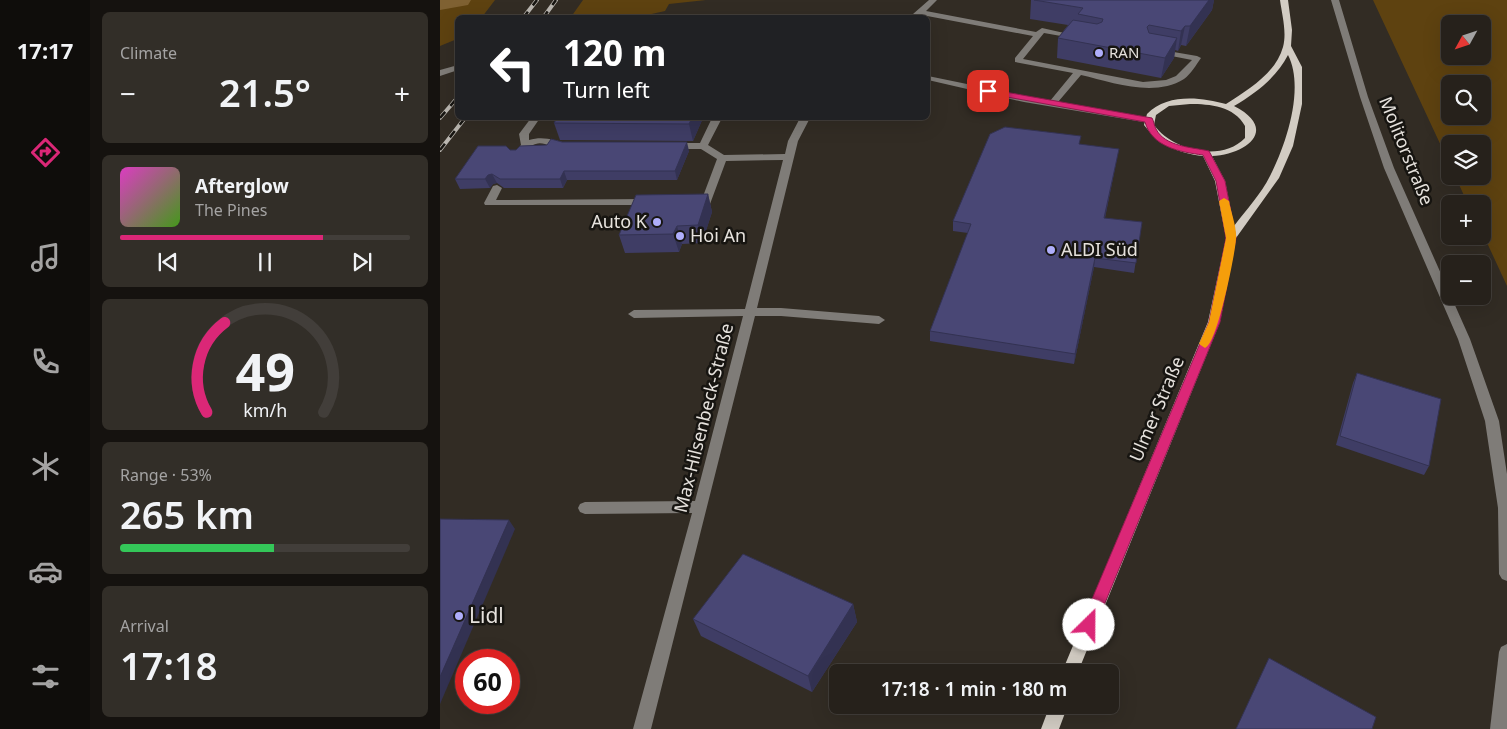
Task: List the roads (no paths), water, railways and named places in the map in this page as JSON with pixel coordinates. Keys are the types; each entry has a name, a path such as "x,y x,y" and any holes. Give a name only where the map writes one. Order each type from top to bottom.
{"main road":[{"path":"1231,238 1274,178 1288,146 1298,104 1298,68 1287,46 1284,0"},
{"path":"1227,107 1270,75 1281,60 1287,46"},
{"path":"1202,101 1227,107 1244,117 1252,130 1251,136 1240,147 1219,153 1183,150 1164,142 1152,131 1149,120 1158,108 1177,102 1202,101"},
{"name":"Ulmer Straße","path":"1073,664 1214,322 1231,238 1220,181 1206,153"},
{"path":"1050,729 1055,714"}],"street":[{"path":"917,15 933,0"},
{"name":"Molitorstraße","path":"1335,0 1364,98 1390,168 1464,339 1492,421 1505,508 1507,574"},
{"path":"930,17 1038,35"},
{"path":"1082,47 1087,38 1042,30 1018,60 1138,84 1169,82 1189,70 1197,58 1154,50 1153,60"},
{"path":"1065,69 1071,60"},
{"path":"440,73 455,68"},
{"path":"1100,76 1106,68"},
{"path":"1052,104 1079,72"},
{"path":"1138,84 1143,75"},
{"path":"930,78 1052,104 1149,120"},
{"path":"525,144 524,134 534,120"},
{"path":"703,146 715,120"},
{"name":"Max-Hilsenbeck-Straße","path":"642,729 701,508 789,157 796,134 804,120"},
{"path":"517,155 525,144 538,139 565,146 575,146"},
{"path":"663,146 703,146 722,158 789,157"},
{"path":"686,202 706,202 722,158"},
{"path":"497,188 489,203 656,202"},
{"path":"634,314 750,314 781,312 879,320"},
{"path":"585,508 701,508"},
{"path":"1499,729 1507,652"}],"waterway":[{"path":"440,3 459,0"}],"railway":[{"path":"525,15 537,0"},
{"path":"545,15 556,0"},
{"path":"440,118 455,100"},
{"path":"440,150 463,120"}],"place":[{"name":"RAN","path":"1099,53"},
{"name":"Auto K","path":"657,222"},
{"name":"Hoi An","path":"680,236"},
{"name":"ALDI Süd","path":"1051,250"},
{"name":"Lidl","path":"459,616"}]}
